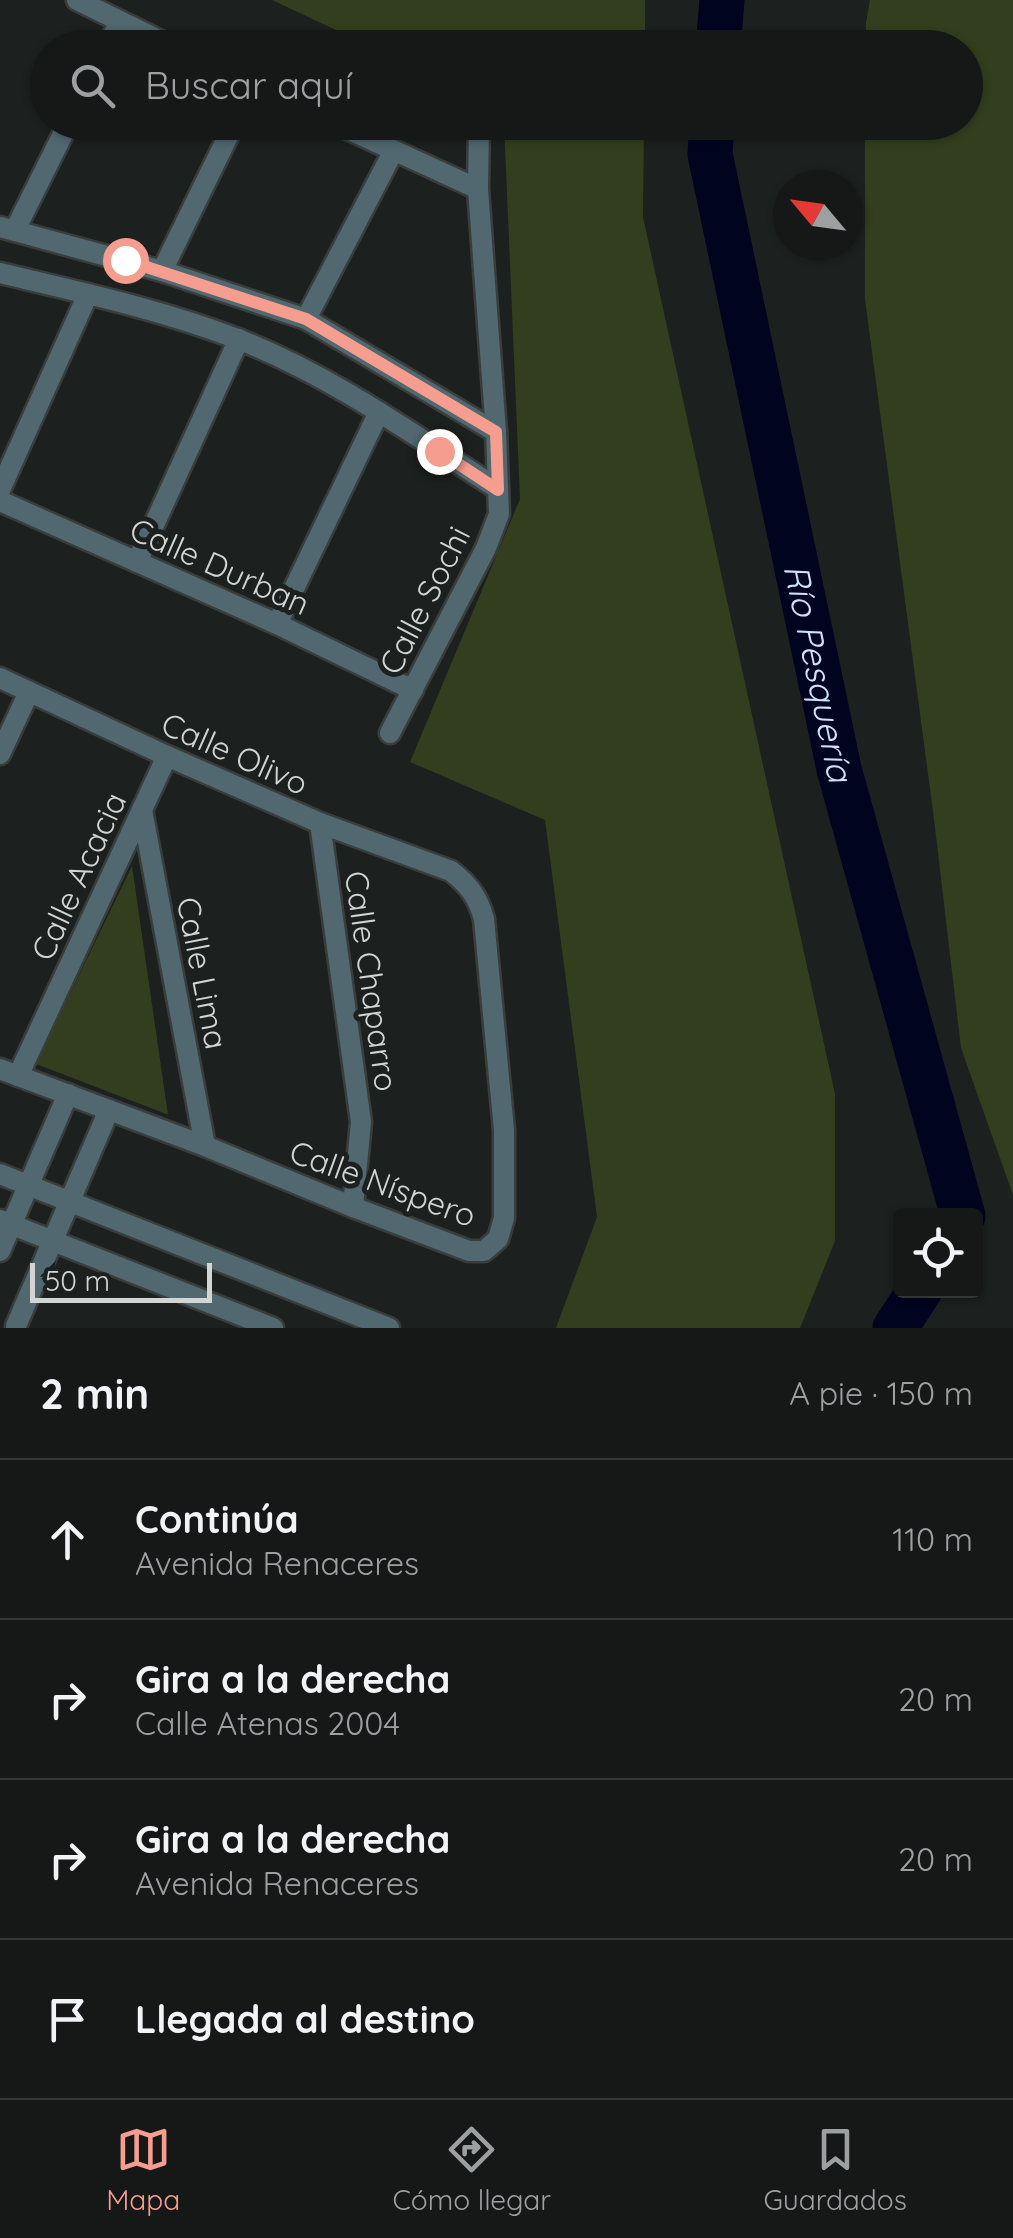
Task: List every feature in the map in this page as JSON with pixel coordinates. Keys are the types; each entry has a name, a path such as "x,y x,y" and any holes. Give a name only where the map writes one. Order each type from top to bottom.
{"street":[{"path":"76,0 137,30"},
{"path":"116,30 120,22"},
{"path":"59,140 8,228 162,270 306,319 496,432"},
{"path":"162,270 226,140"},
{"path":"369,140 478,189"},
{"name":"Calle Sochi","path":"390,733 486,548 499,514 478,140"},
{"path":"306,319 394,152"},
{"path":"0,274 149,309 239,339 380,412 498,490"},
{"path":"0,490 88,294"},
{"path":"137,562 239,339"},
{"path":"277,624 380,412"},
{"name":"Calle Durban","path":"0,501 277,624 413,690"},
{"name":"Calle Olivo","path":"0,678 320,823 451,872"},
{"path":"0,754 29,692"},
{"name":"Calle Acacia","path":"9,1072 167,756"},
{"name":"Calle Lima","path":"142,810 205,1146"},
{"name":"Calle Chaparro","path":"320,823 361,1122 352,1207"},
{"name":"Calle Níspero","path":"9,1072 352,1207 469,1251 484,1251 498,1239 504,1218 504,1130 484,919 479,900 468,884 451,872"},
{"path":"0,1251 6,1222 29,1186 68,1094"},
{"path":"12,1324 53,1241 109,1110"},
{"path":"0,1174 390,1328"},
{"path":"6,1222 272,1328"}],"green space":[{"path":"272,0 645,0 645,30 336,30"},
{"path":"870,0 1013,0 1013,1195 961,1048 865,299 865,140 983,140 983,30 866,30"},
{"path":"505,140 644,140 643,217 835,1094 835,1241 800,1328 556,1328 597,1217 545,820 410,762 520,499"},
{"path":"132,866 168,1115 36,1064"}],"waterway":[{"name":"Río Pesquería","path":"720,30 722,0"},
{"name":"Río Pesquería","path":"711,140 710,154 839,769 961,1208"},
{"name":"Río Pesquería","path":"895,1328 915,1298"}],"route":[{"path":"125,260 306,319 496,432 498,490 439,451"}]}
